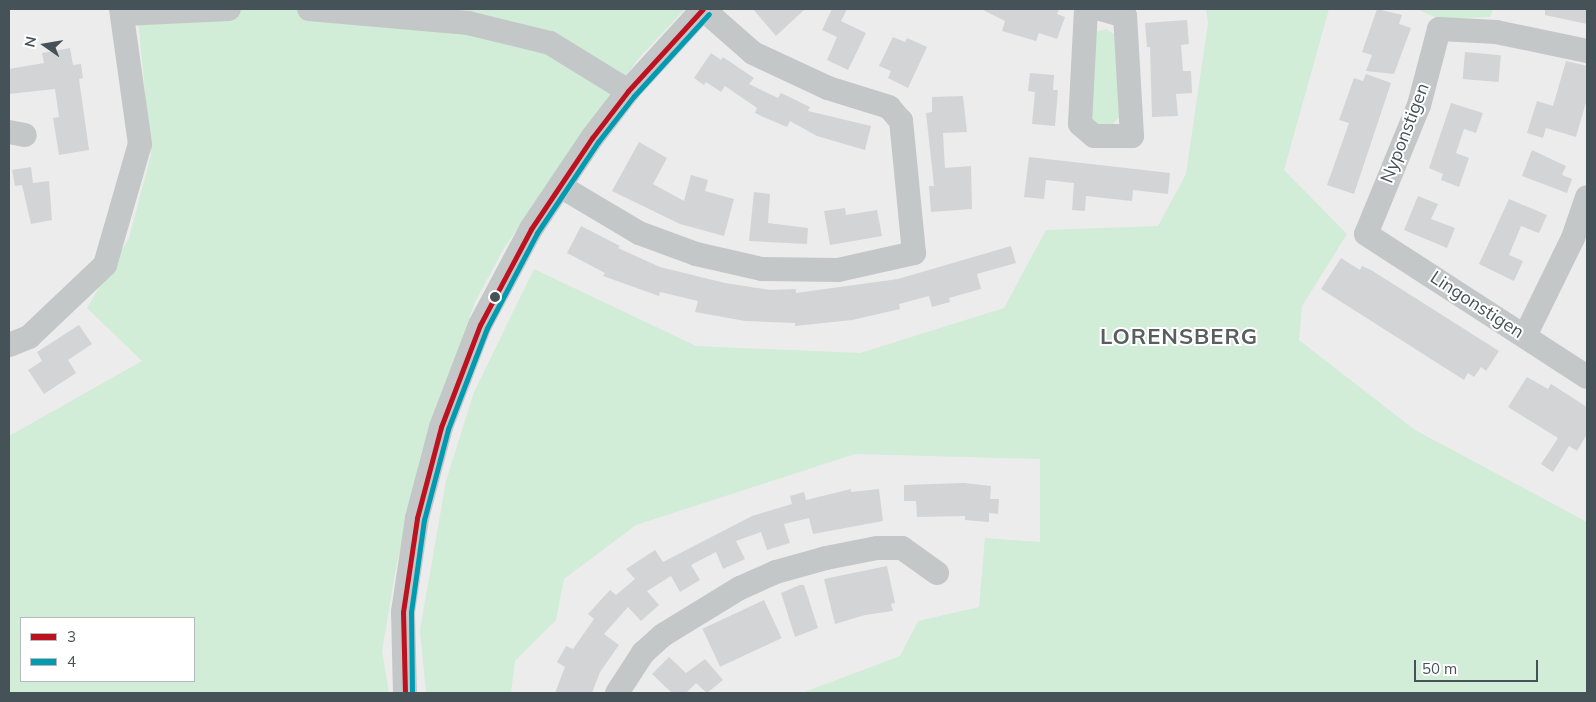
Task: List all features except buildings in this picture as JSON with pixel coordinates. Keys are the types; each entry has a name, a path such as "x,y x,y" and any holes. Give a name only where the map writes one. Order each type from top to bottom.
{"street":[{"path":"9,345 29,337 105,266 140,144 122,12 229,9"},
{"path":"309,9 468,23 550,43 628,91"},
{"path":"405,693 403,612 417,518 440,427 480,325 531,230 560,186 628,91 703,9 753,53 828,88 889,108 901,121 914,253 838,270 762,270 696,254 639,233 560,186"},
{"path":"1086,9 1080,124 1094,136 1132,136 1125,16 1101,9"},
{"name":"Nyponstigen","path":"1366,234 1419,105 1439,29 1496,32 1587,51"},
{"path":"1525,336 1573,238 1587,197"},
{"name":"Lingonstigen","path":"1366,234 1587,377"},
{"path":"617,693 643,653 663,635 740,588 776,572 826,558 902,548 937,573"}],"green space":[{"path":"137,9 685,9 639,58 504,248 475,302 426,440 397,562 382,651 389,693 9,693 9,436 142,361 87,308 129,238 151,155"},
{"path":"1206,9 1329,9 1284,170 1347,234 1302,306 1299,340 1415,430 1587,522 1587,693 802,693 900,656 918,621 979,607 985,538 1040,542 1040,459 855,454 636,525 564,579 556,620 515,661 511,693 426,693 420,630 446,481 474,392 534,269 696,346 860,353 1004,308 1046,230 1158,226 1186,174 1208,23"},
{"path":"1417,9 1493,9 1490,17 1439,19"},
{"path":"1106,29 1115,35 1121,115 1112,125 1098,126 1088,114 1095,32"}],"transit line":[{"name":"3","path":"405,693 403,612 417,518 441,427 480,325 531,229 592,138 628,91 703,9"},
{"name":"4","path":"412,693 411,612 424,520 448,429 487,328 537,233 598,142 634,96 709,14"}],"district":[{"name":"LORENSBERG","path":"1179,337"}]}
